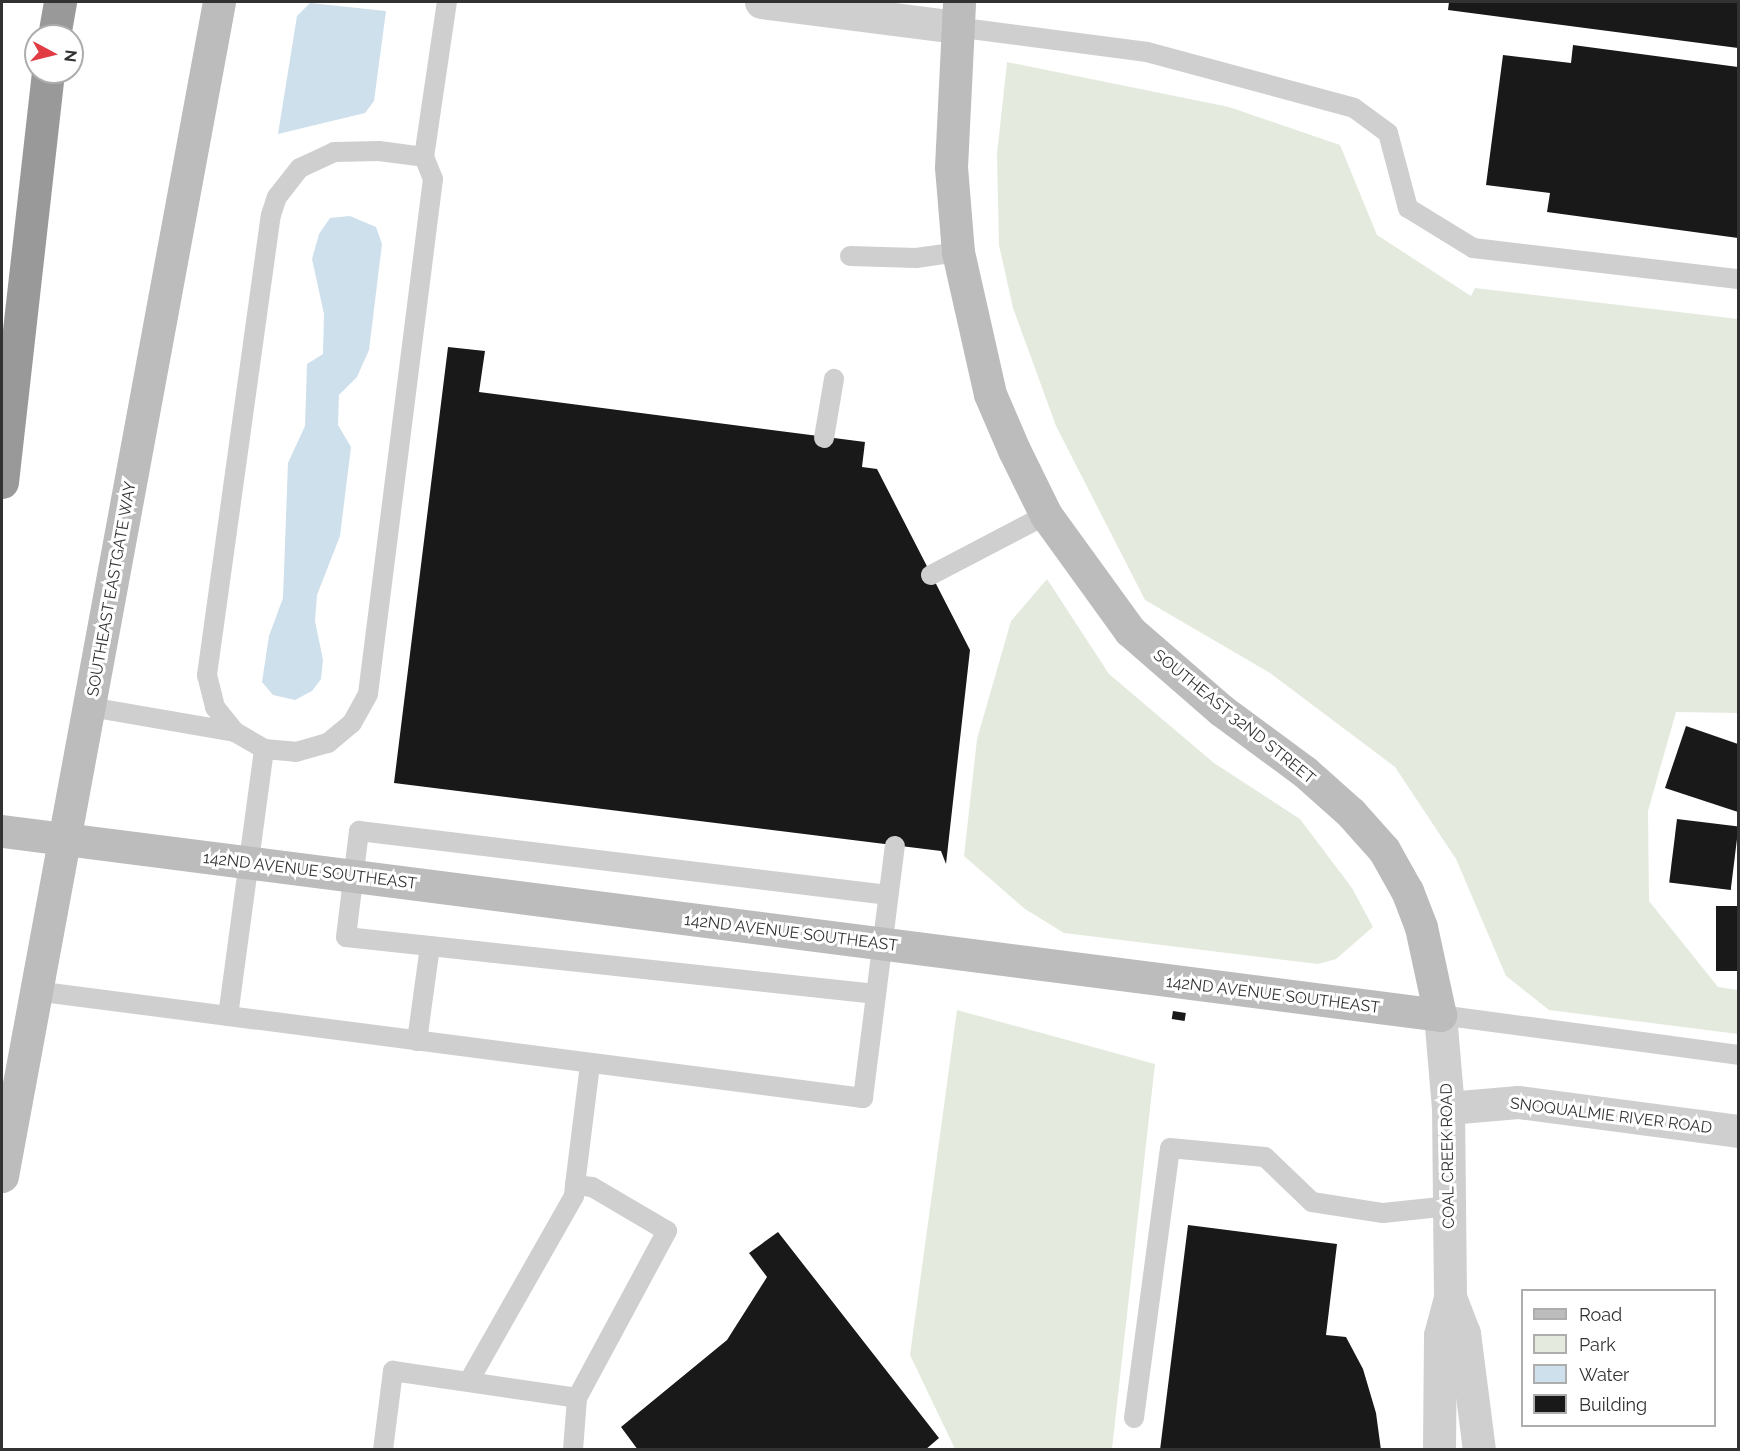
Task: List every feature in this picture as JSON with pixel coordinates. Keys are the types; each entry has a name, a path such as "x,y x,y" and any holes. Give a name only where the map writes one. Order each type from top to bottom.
{"highway":[{"path":"56,24 60,2"},
{"path":"2,287 44,84"},
{"path":"2,482 46,84"}],"street":[{"name":"SOUTHEAST EASTGATE WAY","path":"2,1176 219,2"},
{"path":"761,2 957,14"},
{"name":"SOUTHEAST 32ND STREET","path":"957,14 951,167 958,252 990,394 1046,515 1101,594 1151,652 1305,772 1352,813 1384,850 1407,891 1421,927 1440,1015"},
{"name":"142ND AVENUE SOUTHEAST","path":"2,831 1117,976 1440,1015"},
{"name":"COAL CREEK ROAD","path":"1438,1449 1440,1335 1450,1297 1448,1108 1440,1015"},
{"name":"SNOQUALMIE RIVER ROAD","path":"1448,1108 1518,1102 1738,1131"},
{"name":"COAL CREEK ROAD","path":"1450,1297 1464,1333 1479,1449"}],"lane":[{"path":"90,707 235,732 264,748 296,752 328,743 352,723 368,694 433,179 424,157 447,2"},
{"path":"957,14 1147,52 1354,108 1388,133 1408,208 1473,248 1738,279"},
{"path":"235,732 216,706 207,675 274,206 287,181 316,158 334,152 379,151 424,157"},
{"path":"850,256 916,258 958,252"},
{"path":"824,438 834,379"},
{"path":"931,575 1046,515"},
{"path":"228,1016 264,748"},
{"path":"876,994 346,937 359,831 888,896"},
{"path":"35,991 590,1065 863,1098 895,846"},
{"path":"417,1041 429,946"},
{"path":"1440,1015 1738,1055"},
{"path":"469,1381 574,1196 590,1065"},
{"path":"1134,1418 1170,1148 1265,1157 1312,1202 1383,1213 1450,1206"},
{"path":"573,1449 577,1398 667,1231 592,1187 576,1185"},
{"path":"383,1449 393,1371 577,1398"}],"green space":[{"path":"1007,62 1229,107 1340,145 1377,235 1471,296 1475,288 1738,319 1738,713 1676,712 1648,811 1649,901 1718,987 1738,990 1738,1034 1549,1010 1506,976 1456,859 1395,767 1270,673 1145,600 1056,426 1013,308 999,245 997,154"},
{"path":"1047,579 1109,674 1214,763 1300,819 1352,888 1373,927 1336,959 1318,964 1064,933 1025,909 964,856 977,739 1011,621"},
{"path":"957,1010 1155,1064 1112,1449 955,1449 910,1355"}],"water":[{"path":"310,3 386,11 374,101 365,113 278,134 297,16"},
{"path":"350,216 376,227 382,244 369,350 357,377 339,395 338,425 351,447 340,536 317,595 315,621 323,660 321,679 312,691 295,700 273,695 262,682 269,636 283,598 288,463 305,426 307,364 323,354 324,314 312,259 319,234 330,218"}],"building":[{"path":"1449,2 1738,2 1738,48 1448,10"},
{"path":"1573,45 1738,67 1738,238 1547,212 1550,193 1486,185 1503,55 1571,63"},
{"path":"448,347 485,351 479,392 865,442 862,467 877,469 970,650 946,864 941,851 394,783"},
{"path":"1686,726 1738,744 1738,812 1665,788"},
{"path":"1677,819 1738,826 1731,890 1669,883"},
{"path":"1716,906 1738,906 1738,971 1716,971"},
{"path":"1173,1011 1186,1013 1185,1021 1172,1019"},
{"path":"1188,1225 1337,1244 1326,1335 1346,1337 1363,1369 1376,1413 1381,1450 1160,1450"},
{"path":"778,1232 939,1438 925,1450 638,1450 621,1427 727,1340 767,1277 749,1253"}]}
